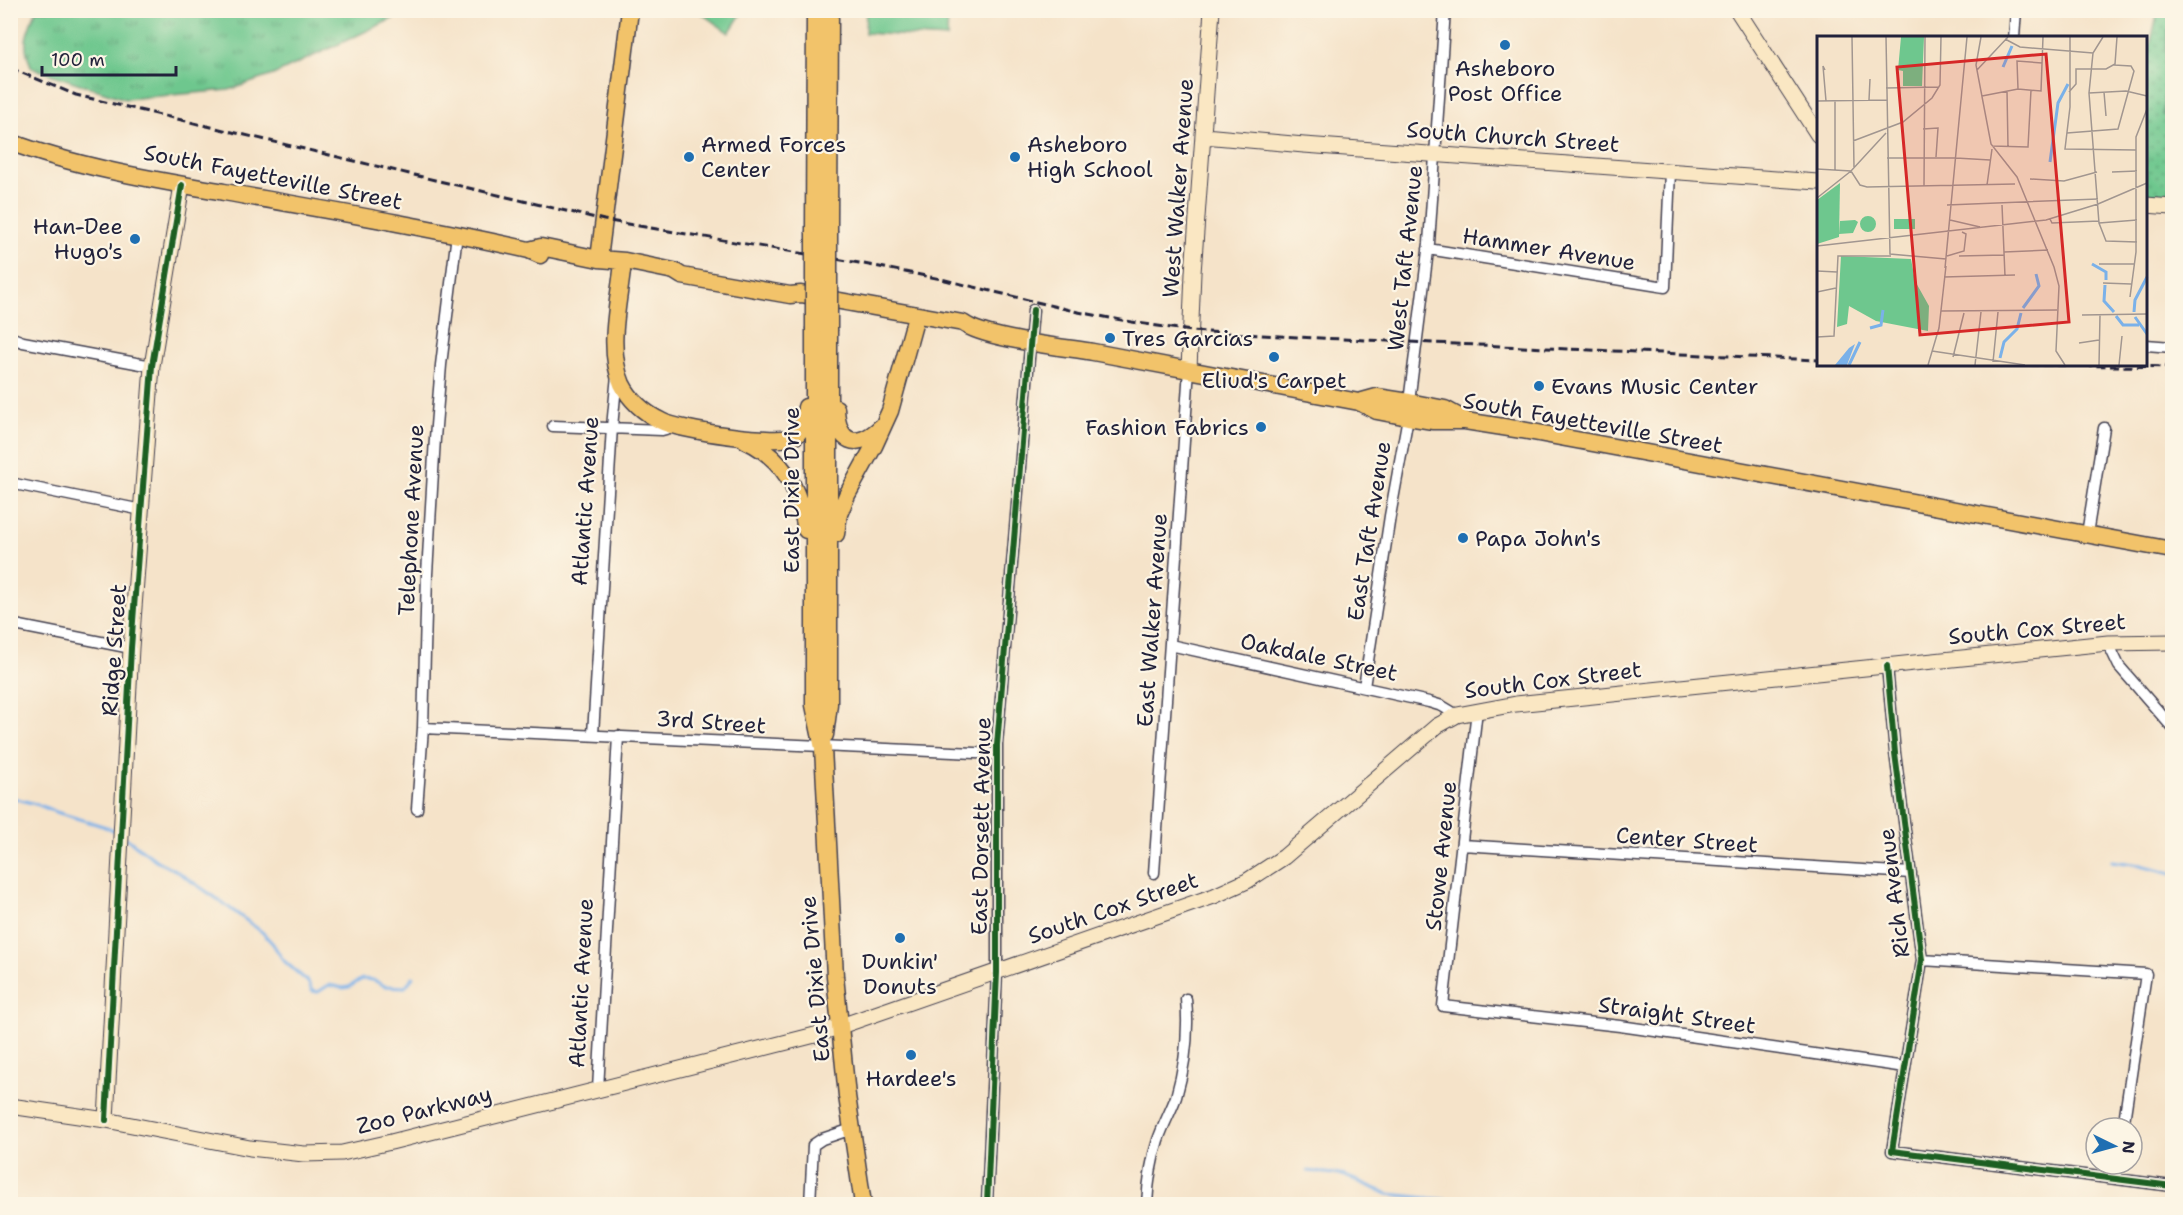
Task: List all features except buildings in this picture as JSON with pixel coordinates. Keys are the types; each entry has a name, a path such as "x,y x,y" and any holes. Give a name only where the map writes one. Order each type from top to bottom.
{"main road":[{"path":"599,259 630,10"},
{"path":"815,10 821,231"},
{"path":"821,231 830,10"},
{"name":"West Walker Avenue","path":"1189,369 1193,273 1212,10"},
{"path":"1737,10 1817,133"},
{"name":"South Church Street","path":"1204,136 1817,182"},
{"name":"South Fayetteville Street","path":"10,142 45,155 182,185 457,234 530,250 540,255 622,271 673,280 682,276"},
{"name":"Ridge Street","path":"106,1120 131,648 152,366 182,185"},
{"path":"2147,205 2172,207"},
{"name":"East Dixie Drive","path":"821,231 821,330 828,382 830,704 823,748"},
{"name":"South Fayetteville Street","path":"530,250 541,247 599,259 625,261 674,271 682,276 790,295 801,294 963,323 972,330 1189,369 1365,405 1377,397 1433,421 1460,417 2172,550"},
{"name":"Atlantic Avenue","path":"617,369 615,328 622,271"},
{"name":"South Fayetteville Street","path":"790,295 800,303 962,333 972,330"},
{"path":"828,561 835,543 839,514 874,446 896,393 914,324"},
{"name":"East Dixie Drive","path":"821,330 813,370 814,705 823,748 835,976 863,1204"},
{"path":"617,369 623,385 637,404 647,413 674,427 737,436 784,439 795,436 803,424 813,370"},
{"path":"828,382 836,403 838,427 844,436 851,441 860,442 883,426"},
{"path":"737,436 763,450 785,471 798,496 805,521 813,570"},
{"name":"South Cox Street","path":"841,1026 1214,897 1247,881 1284,857 1437,726 1457,715 1516,704 1887,666 2108,644 2172,642"},
{"name":"Zoo Parkway","path":"10,1106 106,1120 250,1148 304,1154 342,1153 455,1128 598,1089 785,1043 841,1026"}],"street":[{"name":"West Taft Avenue","path":"1408,410 1428,249 1445,10"},
{"path":"2014,36 2016,10"},
{"name":"Hammer Avenue","path":"1428,249 1665,287 1670,171"},
{"name":"Telephone Avenue","path":"417,809 423,728 427,574 435,438 441,365 457,234"},
{"name":"East Dorsett Avenue","path":"987,1204 997,972 997,754 1033,310"},
{"path":"10,337 23,342 152,366"},
{"path":"2147,345 2172,347"},
{"name":"Atlantic Avenue","path":"592,734 617,369"},
{"name":"East Walker Avenue","path":"1154,873 1189,369"},
{"name":"East Taft Avenue","path":"1364,687 1408,410"},
{"path":"553,426 662,430 674,427"},
{"path":"2086,534 2104,428"},
{"path":"10,483 142,510"},
{"path":"10,624 131,648"},
{"path":"2108,644 2119,666 2172,727"},
{"name":"Oakdale Street","path":"1170,645 1429,702 1442,706 1457,715"},
{"name":"Rich Avenue","path":"1887,666 1895,753 1922,960 1892,1151 2115,1178"},
{"name":"Stowe Avenue","path":"1443,1006 1477,710"},
{"name":"3rd Street","path":"423,728 592,734 823,748 997,754"},
{"name":"Atlantic Avenue","path":"598,1089 618,736"},
{"name":"Center Street","path":"1462,845 1911,873"},
{"path":"1922,960 2146,974 2125,1116"},
{"path":"1146,1204 1157,1142 1175,1099 1182,1071 1186,1032 1186,999"},
{"name":"Straight Street","path":"1443,1006 1620,1026 1905,1067"},
{"path":"810,1204 813,1145 822,1139 852,1129"},
{"path":"2115,1178 2172,1186"}],"green space":[{"path":"36,10 409,11 273,75 229,90 125,99 32,68 26,39"},
{"path":"698,11 743,11 729,33"},
{"path":"866,11 948,11 947,38 865,33"},
{"path":"2158,11 2172,11 2172,198 2147,197 2147,50 2149,50"},
{"path":"2172,27 2172,116 2163,115 2167,30"}],"waterway":[{"path":"10,797 115,831"},
{"path":"126,838 157,861 175,870 216,898 262,932 283,960 308,982 312,991 318,992 329,985 349,987 362,979 373,980 385,986 405,987 413,977"},
{"path":"2112,861 2172,873"},
{"path":"1308,1171 1343,1175 1388,1194 1469,1204"}],"railway":[{"path":"10,68 76,95 604,220 859,263 1132,322 1191,331 1297,337 1817,360"},
{"path":"2115,366 2172,367"}],"cycle path":[{"path":"106,1120 131,648 152,366 182,185"},
{"path":"987,1204 997,972 997,745 1033,310"},
{"path":"1887,666 1895,753 1922,960 1892,1151 2172,1186"}],"place":[{"name":"Asheboro Post Office","path":"1505,45"},
{"name":"Armed Forces Center","path":"689,157"},
{"name":"Asheboro High School","path":"1015,157"},
{"name":"Han-Dee Hugo's","path":"135,239"},
{"name":"Tres Garcias","path":"1110,338"},
{"name":"Eliud's Carpet","path":"1274,357"},
{"name":"Evans Music Center","path":"1539,386"},
{"name":"Fashion Fabrics","path":"1261,427"},
{"name":"Papa John's","path":"1463,538"},
{"name":"Dunkin' Donuts","path":"900,938"},
{"name":"Hardee's","path":"911,1055"}]}
